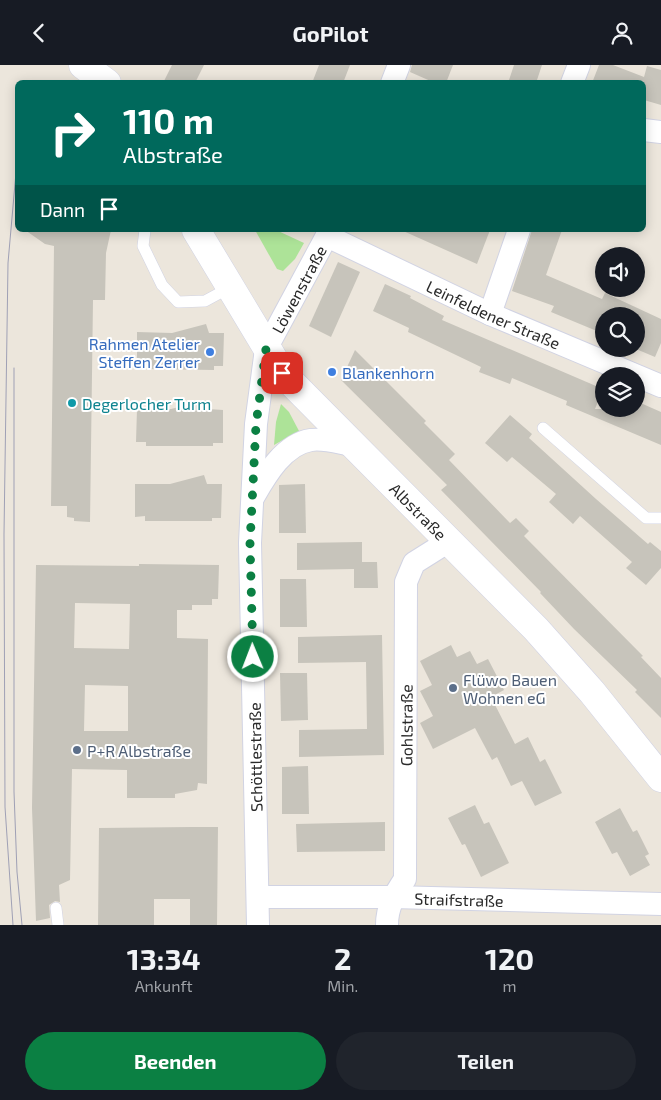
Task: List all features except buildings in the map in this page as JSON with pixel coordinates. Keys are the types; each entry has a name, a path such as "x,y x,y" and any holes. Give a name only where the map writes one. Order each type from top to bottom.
{"street":[{"path":"83,65 104,80"},
{"path":"393,80 399,65"},
{"path":"573,80 578,65"},
{"path":"646,130 661,133"},
{"name":"Albstraße","path":"197,232 229,288 282,373 536,629 592,692 661,778"},
{"path":"490,314 518,232"},
{"name":"Leinfeldener Straße","path":"329,233 490,314 661,386"},
{"name":"Löwenstraße","path":"266,349 329,233"},
{"name":"Schöttlestraße","path":"258,925 250,543 256,425 266,349"},
{"name":"Schöttlestraße","path":"252,499 271,468 298,445 311,440 353,445"},
{"name":"Gohlstraße","path":"387,925 387,915 392,897 405,879 406,583 414,563 448,541"},
{"name":"Straifstraße","path":"258,897 392,897 661,904"}],"lane":[{"path":"99,65 106,80"},
{"path":"145,232 142,246 162,285 178,302 205,301 229,288"},
{"path":"543,428 646,518 661,518"},
{"path":"56,908 58,925"}],"green space":[{"path":"256,232 280,232 304,243 295,259 283,271 277,269"},
{"path":"281,404 289,412 299,431 274,445 276,422"}],"tram line":[{"path":"13,925 5,807 4,534 8,263 15,184"},
{"path":"14,368 14,792 17,872 22,925"}],"place":[{"name":"Rahmen Atelier Steffen Zerrer","path":"210,352"},
{"name":"Blankenhorn","path":"332,372"},
{"name":"Degerlocher Turm","path":"72,403"},
{"name":"Flüwo Bauen Wohnen eG","path":"453,688"},
{"name":"P+R Albstraße","path":"77,750"}],"route":[{"path":"253,657 250,543 256,425 266,349 282,373"}]}
